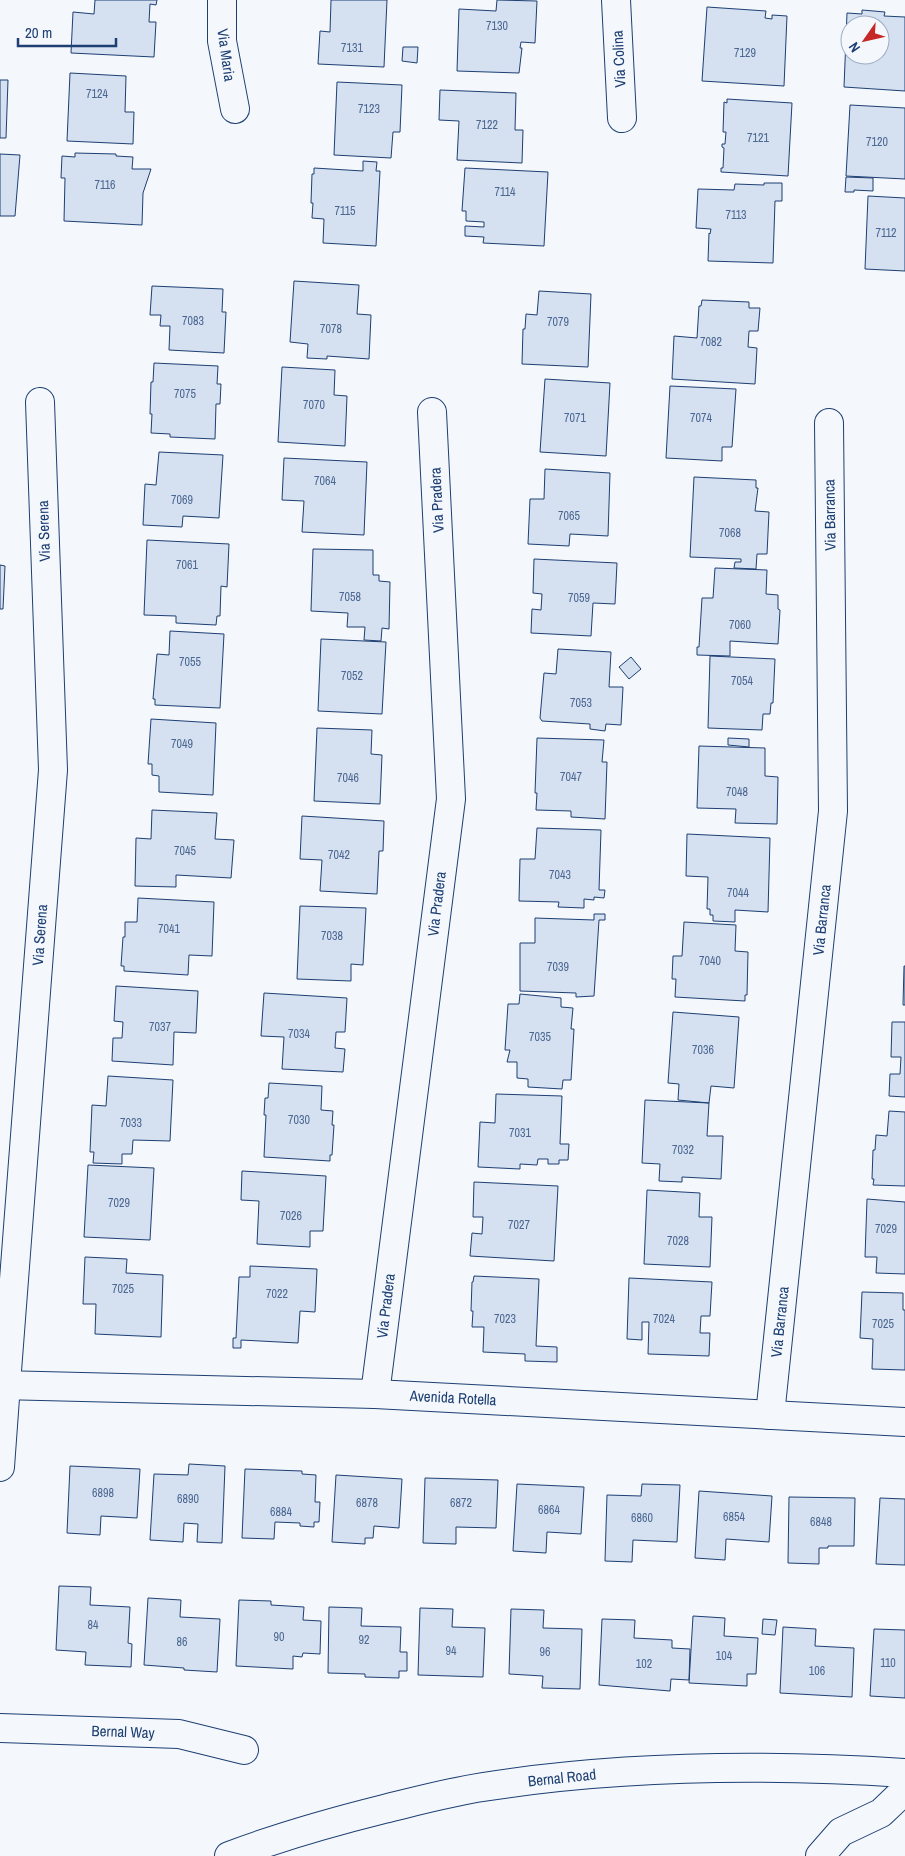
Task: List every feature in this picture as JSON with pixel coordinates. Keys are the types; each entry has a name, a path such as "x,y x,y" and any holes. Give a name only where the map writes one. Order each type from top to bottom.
{"street":[{"name":"Via Maria","path":"222,0 222,41 235,109"},
{"name":"Via Colina","path":"616,0 622,118"},
{"name":"Via Serena","path":"0,1467 3,1384 53,770 40,402"},
{"name":"Via Pradera","path":"374,1394 451,799 432,412"},
{"name":"Via Barranca","path":"770,1415 834,811 829,422"},
{"name":"Avenida Rotella","path":"3,1384 374,1394 905,1422"},
{"name":"Bernal Way","path":"0,1728 179,1734 244,1750"},
{"name":"Bernal Road","path":"229,1856 309,1829 428,1798 482,1787 536,1780 601,1774 718,1768 835,1768 905,1773"},
{"path":"820,1856 841,1832 881,1813 905,1790"}],"building":[{"path":"95,0 157,0 156,5 150,4 149,22 156,22 154,57 71,53 73,12 94,14"},
{"path":"331,0 387,0 384,67 318,64 320,31 330,32"},
{"path":"497,0 537,1 535,43 521,42 519,73 457,71 459,9 496,11"},
{"path":"707,7 766,11 765,18 772,19 772,15 787,16 784,86 702,81"},
{"path":"862,10 885,12 884,15 847,15 847,13 862,14"},
{"path":"890,16 905,17 905,91 844,87 845,65 890,65"},
{"path":"403,47 418,47 417,63 402,61"},
{"path":"70,73 126,76 125,112 134,112 133,144 67,141"},
{"path":"0,80 8,80 6,138 0,138"},
{"path":"337,82 402,85 400,132 393,132 391,158 334,155"},
{"path":"440,90 516,93 515,130 523,130 522,163 457,160 459,121 439,120"},
{"path":"727,99 792,103 788,176 721,172 724,148 722,144 725,144 726,132 723,132 724,102 727,103"},
{"path":"850,105 905,108 905,179 846,176"},
{"path":"75,153 116,154 116,156 133,157 132,169 151,169 143,193 142,225 64,221 65,178 61,178 62,156 75,157"},
{"path":"0,154 20,155 15,216 0,216"},
{"path":"363,161 377,162 376,171 380,171 376,246 323,243 324,219 312,218 312,174 314,174 314,168 363,171"},
{"path":"465,168 548,172 544,246 483,243 484,237 465,236 465,226 484,227 484,222 466,221 466,211 462,211"},
{"path":"846,177 873,178 873,191 854,190 854,192 845,192"},
{"path":"764,183 782,183 782,201 775,201 773,263 708,261 709,233 711,229 696,228 698,189 734,190 735,184 764,185"},
{"path":"868,196 905,198 905,271 865,269"},
{"path":"294,281 359,285 357,314 371,315 369,359 327,356 327,359 307,358 308,344 290,342"},
{"path":"152,286 223,289 222,312 226,312 224,353 169,350 170,326 160,326 161,315 150,315"},
{"path":"539,291 591,294 588,367 522,364 523,329 525,329 526,314 537,315"},
{"path":"702,300 749,302 749,308 760,308 758,331 749,331 748,347 757,348 755,384 672,379 674,336 697,338 699,306 701,306"},
{"path":"154,363 218,366 217,384 221,384 220,404 216,404 215,439 170,437 170,434 151,433 151,382 153,382"},
{"path":"282,367 335,370 334,395 347,396 345,446 278,442"},
{"path":"545,379 610,383 606,456 540,452"},
{"path":"670,386 736,389 732,447 722,447 722,461 666,458"},
{"path":"159,452 223,455 219,518 183,516 182,527 143,525 145,484 156,485"},
{"path":"284,458 367,462 364,535 302,532 304,501 282,500"},
{"path":"545,469 610,473 608,536 570,534 569,546 528,544 530,499 544,499"},
{"path":"694,477 756,480 756,488 758,488 755,511 769,512 767,554 757,554 756,569 734,568 735,562 741,562 741,559 690,557"},
{"path":"147,540 229,544 227,587 221,586 220,616 217,616 216,625 176,623 176,616 144,615"},
{"path":"313,549 373,550 373,575 379,575 379,581 390,582 389,629 382,628 381,641 364,640 365,627 347,627 348,613 311,611"},
{"path":"534,559 617,563 615,604 593,603 591,636 531,633 532,609 541,610 542,594 533,593"},
{"path":"0,565 5,566 3,609 0,609"},
{"path":"715,568 767,570 766,594 778,595 778,609 780,610 778,644 730,641 730,656 697,655 702,598 713,598"},
{"path":"170,631 224,634 220,708 155,705 155,699 153,699 157,654 169,655"},
{"path":"321,639 386,642 382,714 318,711"},
{"path":"558,649 611,652 609,687 623,687 621,725 606,724 605,731 590,729 590,724 542,721 540,718 544,673 556,674"},
{"path":"710,656 775,659 773,703 771,703 770,714 763,714 762,730 708,728"},
{"path":"631,657 641,669 629,679 619,667"},
{"path":"151,719 216,723 213,795 159,792 159,776 152,775 152,764 148,764"},
{"path":"317,728 372,730 371,754 382,755 380,804 314,801"},
{"path":"537,738 604,740 602,762 607,762 605,819 571,817 571,811 536,810"},
{"path":"728,738 749,739 749,747 728,745"},
{"path":"699,746 765,748 765,776 778,777 777,824 735,823 736,809 697,808"},
{"path":"152,810 217,813 215,839 234,840 231,878 176,875 176,887 135,886 136,838 151,839"},
{"path":"302,816 384,821 383,851 379,851 377,894 320,891 322,860 300,859"},
{"path":"537,828 601,830 599,890 605,890 604,898 584,899 584,908 558,907 559,902 519,901 520,859 535,859"},
{"path":"687,834 770,838 768,912 735,910 735,922 713,921 710,909 707,909 708,877 686,876"},
{"path":"138,898 214,902 212,956 189,955 188,975 124,971 124,966 121,966 125,922 137,922"},
{"path":"300,906 366,908 363,965 351,964 351,981 297,979"},
{"path":"594,914 605,914 605,920 599,920 594,996 576,997 576,993 520,991 520,943 535,943 535,918 594,920"},
{"path":"684,922 736,925 735,951 748,952 747,995 745,995 745,1001 675,997 676,979 672,979 673,956 682,956"},
{"path":"904,966 905,1005 903,1005"},
{"path":"116,986 198,991 196,1033 174,1032 173,1065 112,1061 113,1038 122,1038 123,1022 114,1021"},
{"path":"264,993 347,998 345,1032 336,1032 335,1048 345,1049 343,1072 282,1069 284,1037 261,1036"},
{"path":"520,994 561,998 561,1007 573,1008 571,1029 574,1029 571,1080 563,1080 562,1089 528,1087 528,1079 517,1078 517,1062 507,1062 510,1050 505,1050 508,1004 519,1004"},
{"path":"673,1012 739,1017 734,1088 711,1086 709,1103 678,1100 679,1084 668,1083"},
{"path":"892,1022 905,1022 905,1097 889,1096 890,1074 900,1074 901,1057 891,1057"},
{"path":"108,1076 173,1080 170,1141 133,1140 132,1154 122,1154 122,1164 93,1163 94,1152 90,1152 92,1105 106,1106"},
{"path":"269,1083 322,1086 321,1110 333,1111 332,1125 334,1125 330,1161 264,1157 265,1098 268,1098"},
{"path":"496,1094 562,1096 560,1144 569,1144 568,1160 559,1160 559,1164 548,1164 548,1159 538,1159 537,1165 520,1164 520,1169 478,1167 480,1122 495,1123"},
{"path":"645,1100 709,1103 707,1136 723,1136 721,1179 682,1177 682,1182 659,1181 660,1164 642,1163"},
{"path":"889,1111 905,1112 905,1186 873,1185 873,1150 875,1150 876,1135 887,1136"},
{"path":"88,1165 154,1168 150,1240 84,1237"},
{"path":"242,1171 326,1176 323,1231 310,1231 310,1247 257,1244 259,1201 241,1200"},
{"path":"474,1182 558,1186 554,1261 470,1256 472,1233 482,1234 483,1217 473,1217"},
{"path":"647,1190 700,1193 699,1217 712,1217 710,1267 644,1264"},
{"path":"867,1199 905,1202 905,1274 876,1273 877,1257 865,1257"},
{"path":"85,1257 127,1259 126,1273 163,1275 161,1337 95,1334 96,1304 83,1304"},
{"path":"250,1266 317,1269 315,1312 300,1311 298,1343 241,1340 241,1348 233,1348 233,1338 236,1338 239,1277 250,1277"},
{"path":"474,1276 539,1279 536,1346 557,1347 557,1362 525,1361 525,1354 483,1352 484,1327 472,1327 472,1282"},
{"path":"629,1278 712,1282 710,1316 701,1316 700,1333 710,1333 709,1356 648,1354 649,1322 642,1322 642,1340 627,1339"},
{"path":"862,1292 903,1293 903,1310 905,1310 905,1370 872,1369 873,1339 860,1338"},
{"path":"189,1464 225,1466 222,1543 197,1542 198,1524 184,1523 183,1542 150,1540 154,1474 188,1475"},
{"path":"70,1466 140,1469 137,1518 101,1516 100,1535 67,1533"},
{"path":"245,1469 302,1471 302,1474 316,1475 315,1502 320,1502 319,1522 314,1522 314,1527 300,1526 300,1523 275,1522 274,1539 242,1538"},
{"path":"336,1475 402,1479 399,1528 374,1526 373,1538 365,1538 365,1544 332,1542"},
{"path":"425,1478 498,1480 496,1528 456,1527 456,1544 423,1543"},
{"path":"517,1484 584,1487 581,1534 547,1532 546,1553 513,1551"},
{"path":"642,1484 680,1485 677,1542 633,1540 632,1562 605,1561 607,1495 641,1496"},
{"path":"699,1491 772,1496 769,1542 726,1539 725,1560 695,1558"},
{"path":"789,1497 855,1498 854,1546 819,1548 819,1564 788,1563"},
{"path":"880,1498 905,1499 905,1565 876,1564"},
{"path":"59,1586 91,1587 90,1605 130,1607 128,1643 132,1644 131,1667 85,1665 86,1652 56,1650"},
{"path":"148,1598 181,1600 180,1617 220,1619 217,1672 144,1665"},
{"path":"239,1600 271,1601 271,1605 304,1607 303,1620 321,1621 320,1654 303,1653 302,1657 293,1656 293,1669 236,1666"},
{"path":"329,1607 362,1608 361,1626 401,1627 400,1652 407,1652 407,1671 399,1671 399,1678 365,1677 365,1674 328,1673"},
{"path":"420,1608 453,1609 452,1627 485,1628 483,1677 418,1675"},
{"path":"511,1609 544,1610 543,1628 582,1629 580,1689 542,1688 543,1676 509,1674"},
{"path":"693,1616 725,1618 724,1636 758,1638 756,1674 747,1674 747,1686 689,1683"},
{"path":"602,1619 635,1620 634,1638 672,1640 672,1648 690,1649 689,1680 671,1679 670,1691 599,1685"},
{"path":"763,1619 777,1620 775,1635 762,1634"},
{"path":"783,1627 816,1629 815,1646 854,1648 852,1697 780,1693"},
{"path":"874,1629 905,1630 905,1698 870,1696"}]}
